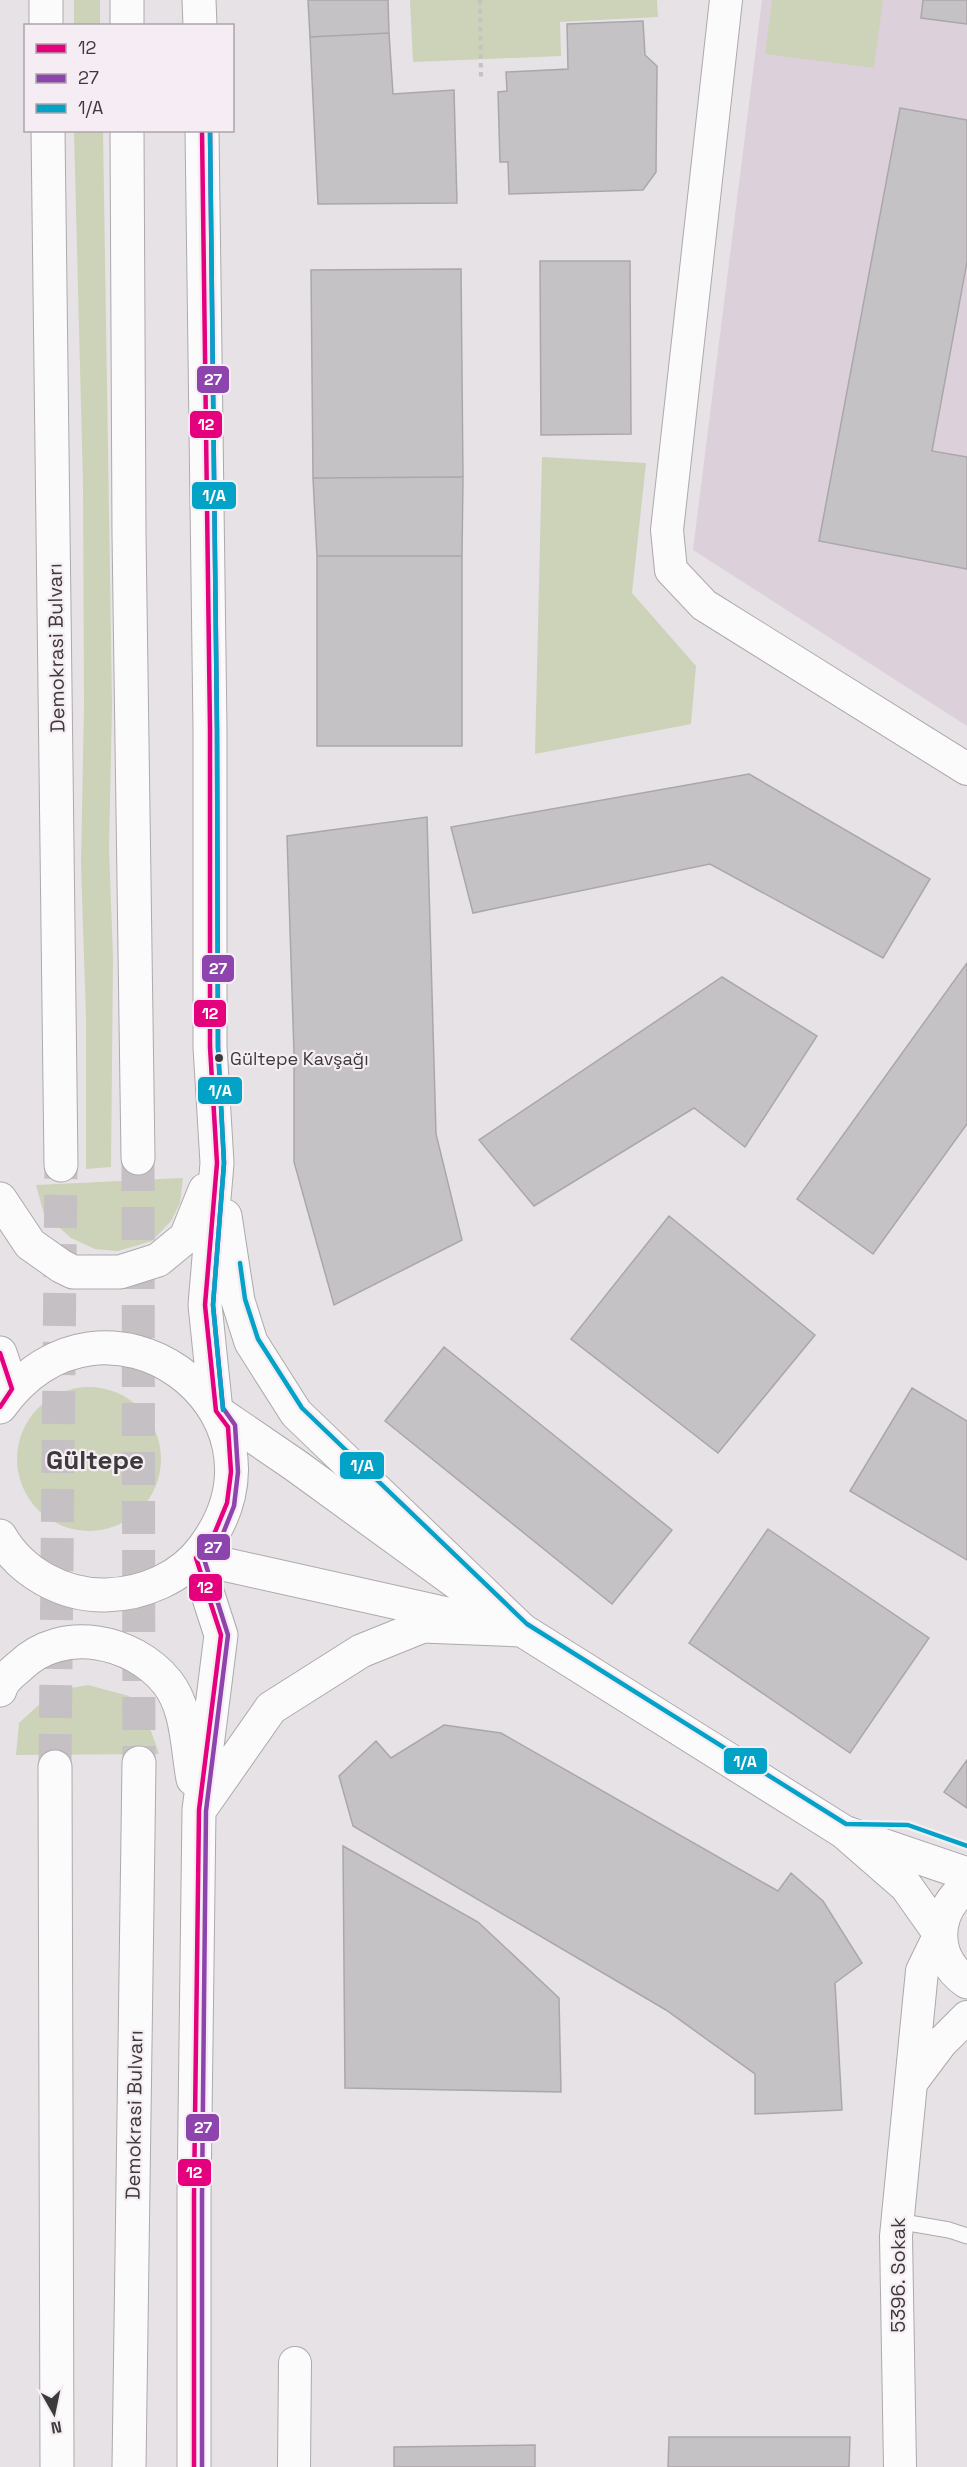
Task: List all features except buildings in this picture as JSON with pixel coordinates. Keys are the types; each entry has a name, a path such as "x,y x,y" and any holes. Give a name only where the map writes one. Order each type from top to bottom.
{"main road":[{"path":"46,0 46,24"},
{"path":"127,0 127,24"},
{"path":"199,0 200,24"},
{"name":"Demokrasi Bulvarı","path":"48,132 61,1165"},
{"path":"128,132 129,522 138,1158"},
{"path":"202,132 210,729 210,1047 217,1163 238,1301 251,1342 296,1413 522,1630"},
{"path":"0,1199 30,1244 60,1266 73,1272 120,1272 158,1260 186,1237 217,1163"},
{"path":"0,1536 6,1546 29,1569 58,1587 90,1595 124,1595 157,1585 196,1558 215,1532 227,1503 231,1472 227,1441 216,1411 206,1305 217,1163"},
{"path":"4,1394 38,1367 69,1352 103,1347 137,1350 169,1363 195,1384 216,1411 295,1465 522,1630 844,1832 906,1886 940,1934"},
{"path":"0,1353 4,1394"},
{"path":"196,1558 522,1630"},
{"path":"194,2467 194,2196 199,1810 221,1635 196,1558"},
{"path":"199,1810 271,1708 361,1651 423,1626 522,1630"},
{"path":"0,1690 2,1684 26,1659 55,1645 87,1641 118,1646 146,1661 168,1683 182,1712 199,1810"},
{"name":"Demokrasi Bulvarı","path":"129,2467 139,1762"},
{"path":"55,1767 57,2467"},
{"path":"844,1832 967,1874"},
{"path":"967,1886 952,1899 943,1916 940,1934 943,1953 952,1969 967,1982"}],"street":[{"path":"726,0 667,530 671,570 704,605 967,769"},
{"name":"5396. Sokak","path":"900,2467 897,2221 922,1971 940,1934"},
{"path":"911,2083 941,2043 967,2017"},
{"path":"294,2467 295,2363"}],"lane":[{"path":"897,2221 949,2230 967,2236"}],"path":[{"path":"480,0 481,78"}],"shaded area":[{"path":"762,0 967,0 967,726 693,550"}],"green space":[{"path":"74,0 100,0 100,24 74,24"},
{"path":"410,0 657,0 658,17 560,22 561,56 413,62"},
{"path":"772,0 883,0 874,68 765,54"},
{"path":"74,132 103,132 112,704 109,849 113,957 111,1167 86,1169 86,1018 81,865 84,705 83,484"},
{"path":"542,457 646,463 632,593 696,666 691,724 535,754"},
{"path":"183,1178 180,1203 171,1221 152,1241 118,1251 95,1249 71,1238 44,1214 36,1185"},
{"path":"89,1387 117,1392 140,1408 156,1431 161,1459 156,1487 140,1510 117,1526 89,1531 61,1526 38,1510 22,1487 17,1459 22,1431 38,1408 61,1392"},
{"path":"88,1685 129,1696 149,1725 159,1754 16,1755 19,1723 54,1691"}],"tunnel":[{"path":"138,1158 139,1763"},
{"path":"55,1767 61,1165"}],"transit line":[{"name":"12","path":"194,2467 194,2196 199,1810 221,1635 196,1558 215,1532 227,1503 231,1472 228,1427 216,1411 205,1305 217,1163 210,1047 210,729 202,132"},
{"name":"27","path":"202,2467 206,1811 228,1635 204,1559 222,1536 234,1506 238,1472 235,1425 223,1408 213,1305 224,1163 218,1047 210,132"},
{"name":"1/A","path":"210,132 218,1047 224,1163 213,1305 223,1410"},
{"name":"1/A","path":"240,1263 245,1299 258,1339 302,1408 527,1624 846,1824 908,1825 967,1846"},
{"name":"12","path":"0,1353 12,1389 0,1407"}],"place":[{"name":"Gültepe Kavşağı","path":"219,1058"}],"district":[{"name":"Gültepe","path":"95,1460"}]}
